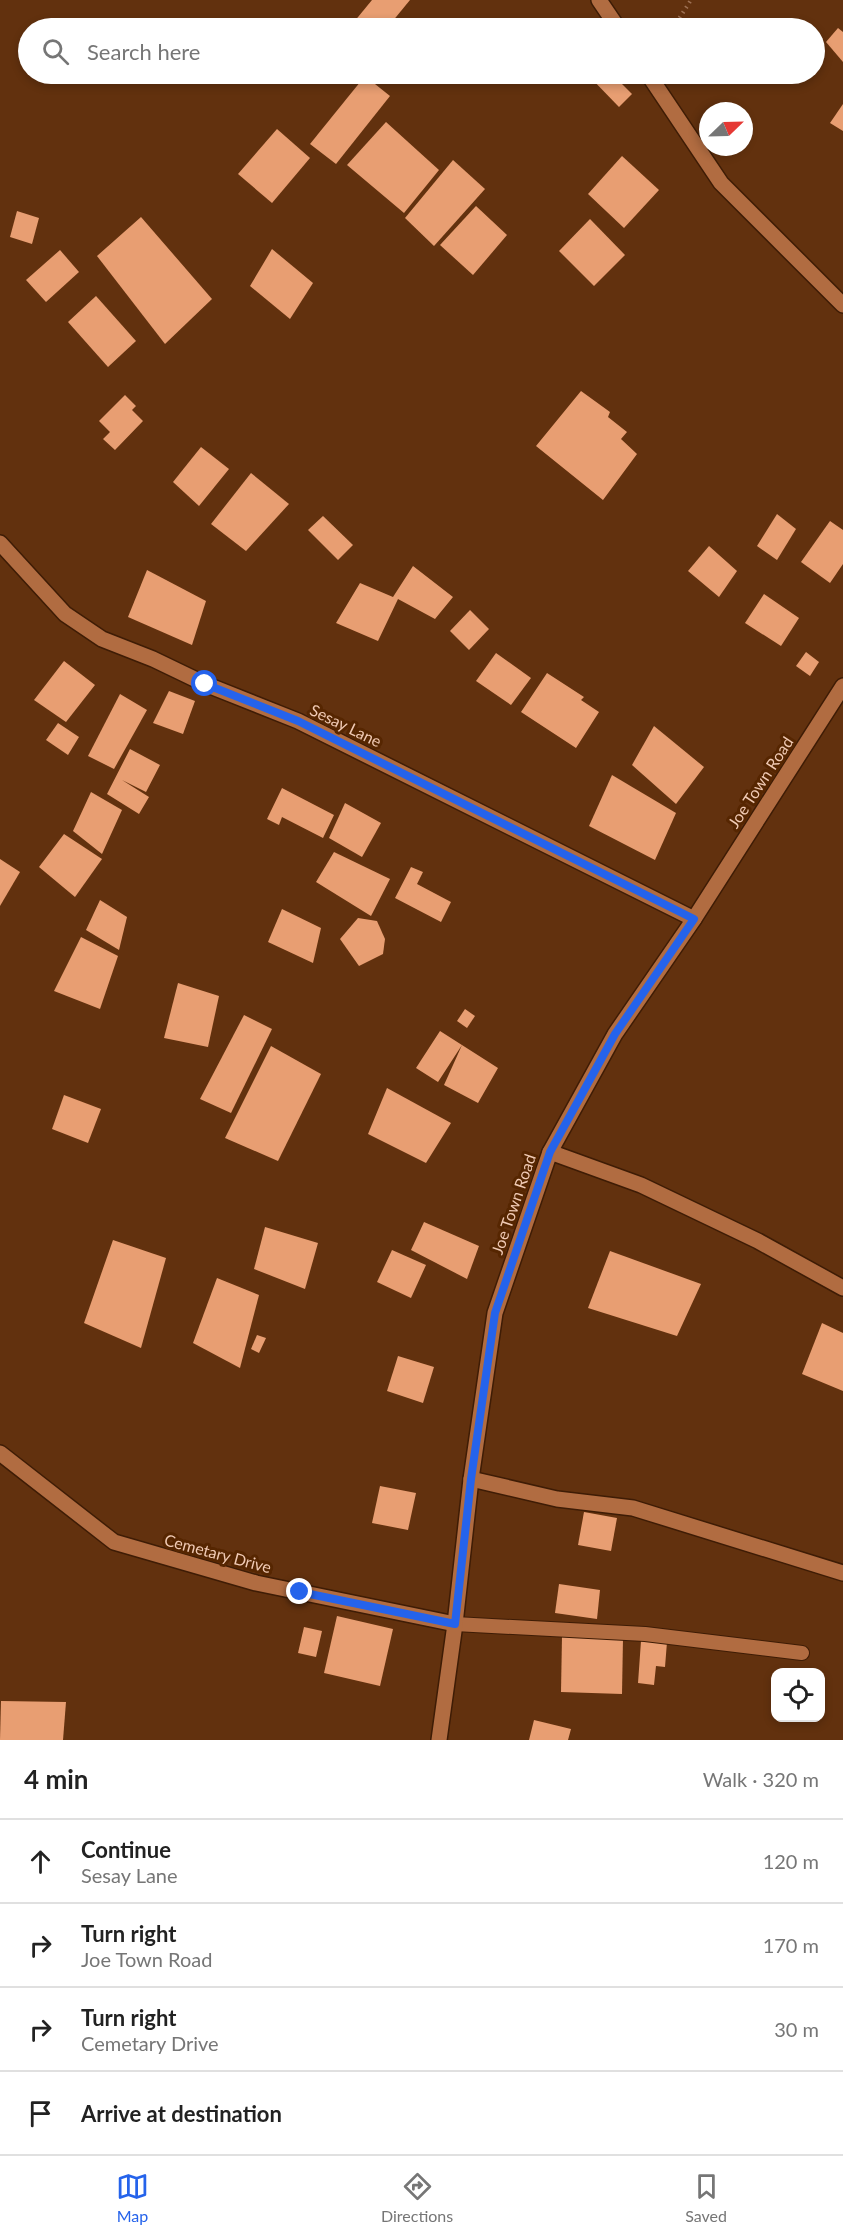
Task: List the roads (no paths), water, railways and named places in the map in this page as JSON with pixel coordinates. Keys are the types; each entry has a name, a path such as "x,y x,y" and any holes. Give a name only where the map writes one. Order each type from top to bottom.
{"street":[{"path":"599,0 611,18"},
{"path":"655,84 721,183 843,305"},
{"name":"Sesay Lane","path":"0,543 65,614 102,639 298,721 694,919"},
{"name":"Joe Town Road","path":"439,1740 471,1479 495,1313 550,1152 615,1034 694,919 843,686"},
{"path":"550,1152 641,1185 759,1241 843,1288"},
{"name":"Cemetary Drive","path":"0,1453 114,1542 256,1583 455,1624"},
{"path":"471,1479 556,1499 633,1508 843,1573"}],"lane":[{"path":"455,1624 645,1634 802,1653"}]}
